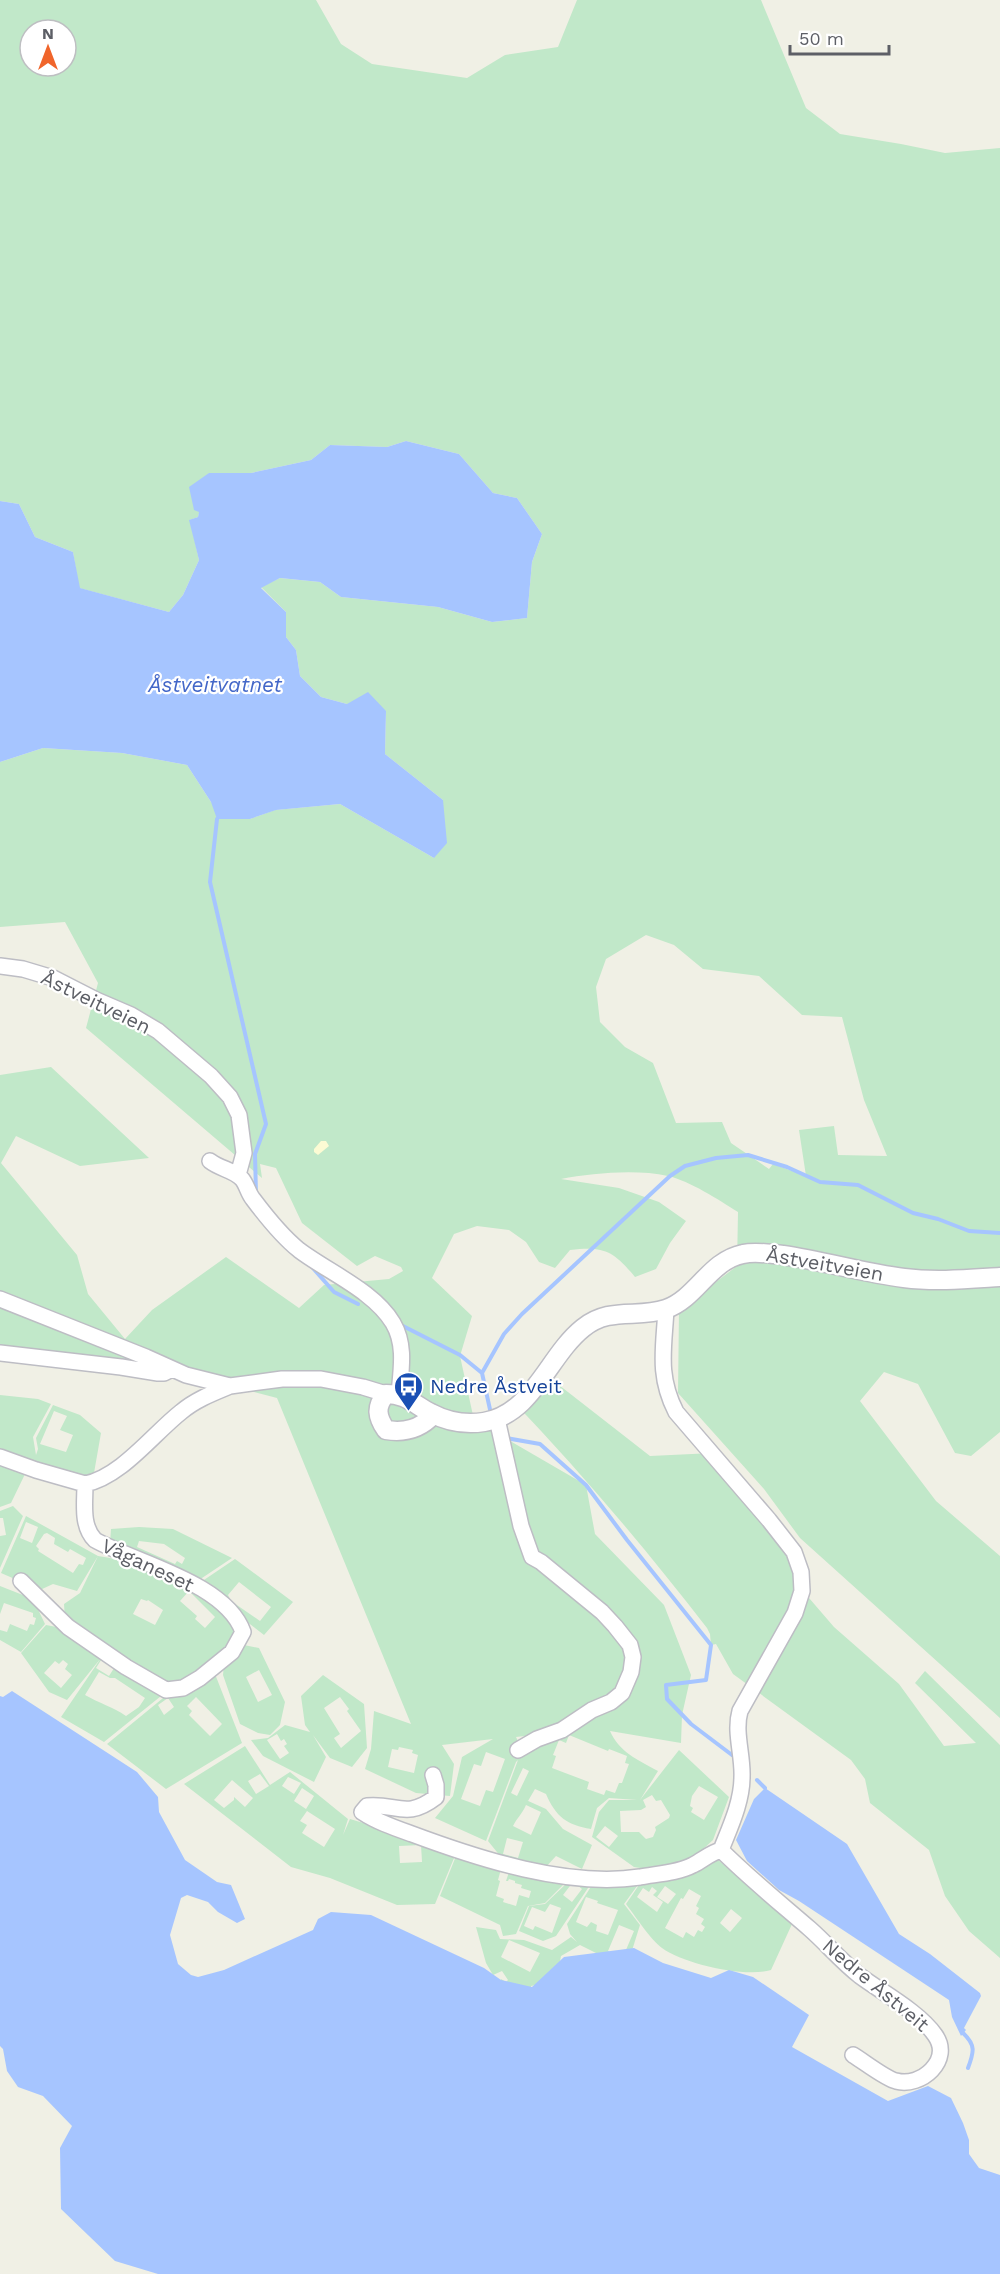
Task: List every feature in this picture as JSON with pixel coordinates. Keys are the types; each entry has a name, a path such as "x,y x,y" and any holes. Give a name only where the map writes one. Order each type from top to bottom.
{"street":[{"name":"Åstveitveien","path":"0,966 22,969 53,978 131,1015 158,1031 211,1076 230,1097 239,1115 244,1153 238,1175"},
{"path":"210,1161 218,1168 238,1175 244,1181 252,1198 297,1248 377,1304 392,1321 400,1338 402,1355 393,1394 380,1401 377,1412 386,1430 399,1432 412,1430 425,1424 433,1415"},
{"name":"Åstveitveien","path":"494,1425 519,1407 560,1351 584,1326 610,1314 666,1309 689,1295 711,1270 727,1259 742,1254 796,1257 905,1278 955,1280 1000,1276"},
{"path":"0,1299 146,1357 170,1370 230,1386"},
{"path":"433,1775 436,1797 422,1806 404,1810 376,1805 367,1806 362,1812 370,1818 485,1859 576,1878 637,1877 670,1872 692,1866 710,1853 721,1850 737,1807 742,1779 742,1755 737,1721 740,1711 795,1613 802,1590 801,1572 794,1552 788,1544 671,1404 662,1373 666,1309"},
{"path":"0,1353 158,1373 170,1370"},
{"path":"0,1456 36,1470 86,1484 95,1482 118,1468 192,1403 230,1386 282,1379 321,1379 363,1387 393,1394 433,1415 464,1425 494,1425 521,1526 532,1557 602,1612 630,1645 633,1657 632,1672 622,1693 611,1702 592,1710 562,1730 537,1739 519,1750"},
{"name":"Våganeset","path":"21,1581 68,1628 126,1667 166,1690 183,1688 200,1678 232,1652 243,1632 240,1623 223,1604 192,1583 104,1545 89,1534 86,1526 86,1484"},
{"name":"Nedre Åstveit","path":"721,1850 859,1975 929,2028 940,2044 940,2057 932,2069 926,2076 915,2081 896,2081 853,2055"}],"shaded area":[{"path":"0,0 316,0 341,44 372,64 467,78 505,55 558,47 577,0 761,0 806,108 840,134 945,153 1000,148 1000,1432 971,1456 955,1453 918,1384 884,1372 860,1401 936,1501 1000,1556 1000,1718 800,1538 764,1489 678,1393 679,1310 737,1266 738,1212 677,1178 629,1172 561,1179 619,1188 659,1202 686,1221 670,1243 656,1269 635,1277 620,1261 607,1252 591,1249 570,1250 555,1268 539,1262 526,1242 509,1230 477,1226 454,1234 432,1278 472,1316 460,1356 474,1420 586,1485 595,1534 664,1605 691,1675 682,1715 681,1743 610,1731 618,1745 624,1750 658,1771 640,1800 679,1750 729,1797 713,1840 690,1861 652,1870 634,1867 592,1837 599,1812 609,1800 637,1800 609,1798 597,1808 591,1829 563,1819 554,1809 546,1794 535,1789 528,1801 546,1809 563,1829 592,1845 582,1869 556,1856 545,1868 501,1857 488,1841 518,1760 486,1841 435,1818 453,1796 462,1757 493,1739 442,1745 454,1764 450,1796 416,1793 365,1769 371,1749 374,1711 411,1724 277,1398 227,1385 0,1348 0,1075 51,1067 149,1158 80,1166 16,1136 1,1163 77,1255 88,1294 125,1339 152,1310 226,1257 299,1308 324,1285 389,1279 403,1271 401,1267 375,1256 357,1266 302,1223 276,1168 260,1164 262,1178 86,1028 98,983 65,922 0,927 0,762 43,748 122,753 187,765 211,802 250,819 275,810 340,804 434,858 443,800 385,754 386,711 321,697 300,676 296,650 286,637 286,612 261,587 280,578 320,582 341,597 438,607 492,622 527,618 532,562 542,534 517,498 493,493 459,454 406,441 387,447 330,445 311,460 251,473 209,473 198,517 190,520 199,560 183,595 169,612 79,588 73,552 35,537 19,504 0,501","holes":["646,935 674,945 703,969 759,976 802,1015 842,1017 864,1100 887,1156 838,1155 834,1126 799,1130 806,1176 773,1164 769,1169 731,1143 722,1122 676,1123 653,1063 625,1047 600,1022 596,987 606,959","567,1731 542,1740 525,1756 516,1737","569,1735 627,1756 625,1763 629,1764 622,1783 619,1783 615,1793 606,1790 604,1795 587,1789 589,1782 552,1768 556,1756 553,1755 559,1740 566,1743","399,1747 413,1750 412,1753 418,1755 414,1773 388,1767 392,1749 398,1750","486,1752 505,1759 493,1792 486,1790 480,1806 461,1799 474,1764 481,1766","523,1768 529,1771 517,1796 511,1793","699,1786 718,1797 704,1820 691,1812 692,1796","652,1795 656,1801 661,1800 670,1815 655,1827 653,1837 646,1839 639,1832 621,1832 620,1811 641,1810 646,1807 643,1800","526,1805 541,1812 531,1835 513,1826","605,1826 618,1836 609,1847 596,1837","507,1838 523,1842 518,1858 503,1854"]},
{"path":"541,1371 650,1456 713,1453 794,1552 803,1591 834,1627 899,1684 944,1746 976,1743 915,1683 925,1671 1000,1745 1000,1958 969,1931 945,1896 929,1850 870,1803 865,1779 851,1760 733,1674 716,1644 711,1645 707,1628 660,1569 587,1482 511,1399"},
{"path":"0,1395 38,1399 51,1404 33,1437 36,1455 38,1449 36,1438 53,1405 80,1415 101,1433 94,1473 84,1477 0,1450","holes":["54,1411 67,1416 60,1430 73,1435 66,1452 40,1444"]},
{"path":"0,1462 26,1472 11,1503 0,1507"},
{"path":"13,1506 23,1516 0,1568 0,1536 6,1535 0,1511"},
{"path":"26,1516 98,1556 77,1591 53,1584 40,1590 1,1573","holes":["26,1522 38,1527 32,1543 20,1538","47,1533 55,1538 54,1544 68,1552 70,1549 86,1558 83,1565 79,1564 73,1573 38,1551 36,1546"]},
{"path":"139,1527 173,1529 232,1558 196,1582 110,1544 111,1529","holes":["139,1541 164,1544 185,1558 182,1564 177,1561 175,1564 137,1547"]},
{"path":"98,1556 136,1564 172,1579 206,1598 236,1622 236,1635 228,1649 186,1683 164,1683 65,1620 64,1604 80,1593","holes":["189,1591 215,1617 205,1628 195,1619 197,1616 180,1601","141,1599 148,1600 163,1610 155,1625 133,1614"]},
{"path":"235,1559 293,1602 264,1635 198,1584","holes":["239,1582 271,1607 260,1621 231,1601 228,1595"]},
{"path":"0,1586 33,1599 45,1624 21,1652 0,1640 0,1630 7,1632 10,1624 27,1631 30,1624 34,1625 36,1618 33,1617 33,1613 4,1603 0,1614"},
{"path":"46,1625 67,1629 166,1692 104,1742 61,1717 101,1658 67,1700 49,1692 21,1653","holes":["103,1657 116,1665 109,1676 96,1668","63,1660 68,1664 65,1669 72,1675 61,1688 44,1673 55,1661 59,1664","99,1672 115,1678 145,1698 139,1707 126,1716 85,1695"]},
{"path":"244,1645 259,1648 285,1702 280,1725 270,1735 258,1733 240,1724 223,1675 224,1664","holes":["259,1670 272,1695 258,1702 246,1677"]},
{"path":"215,1674 242,1743 166,1789 107,1744 168,1694","holes":["196,1697 222,1724 210,1736 189,1715 192,1711 187,1706","168,1698 174,1707 164,1715 158,1705"]},
{"path":"323,1675 364,1704 367,1748 352,1767 330,1758 313,1735 326,1757 314,1782 263,1756 251,1740 268,1738 285,1725 310,1732 305,1725 301,1696","holes":["340,1697 361,1731 341,1748 334,1738 340,1734 324,1708","277,1734 281,1741 284,1739 287,1744 284,1746 289,1753 280,1759 267,1740"]},
{"path":"245,1746 270,1785 290,1772 348,1819 343,1835 350,1819 457,1851 435,1904 397,1905 330,1878 291,1867 184,1784","holes":["260,1774 269,1786 256,1794 248,1781","288,1777 301,1783 294,1794 282,1786","232,1780 253,1798 245,1807 234,1797 234,1800 224,1808 214,1800","302,1788 314,1796 306,1809 294,1801","307,1811 335,1829 324,1847 302,1833 307,1825 300,1821","421,1845 422,1862 400,1863 399,1846"]},
{"path":"458,1851 568,1880 545,1903 528,1906 516,1934 503,1936 500,1925 440,1896","holes":["501,1869 509,1872 506,1881 509,1879 515,1881 522,1885 521,1888 531,1891 529,1898 519,1895 516,1906 503,1902 504,1899 496,1896"]},
{"path":"717,1859 792,1924 771,1970 746,1972 715,1968 685,1959 662,1948 648,1934 626,1904 641,1882","holes":["665,1886 676,1894 668,1904 657,1897","652,1887 657,1891 653,1895 663,1902 657,1912 637,1897 643,1888 649,1892","689,1889 701,1896 696,1906 699,1908 696,1914 704,1919 701,1924 705,1927 702,1932 698,1930 694,1937 686,1932 683,1938 665,1928 681,1898 683,1899","731,1909 742,1918 730,1932 720,1923"]},
{"path":"569,1881 592,1882 556,1936 543,1941 519,1931 529,1906 545,1904","holes":["573,1882 582,1889 572,1902 563,1895","550,1904 561,1908 552,1933 535,1926 533,1930 524,1926 532,1907 545,1912"]},
{"path":"594,1882 640,1882 624,1904 640,1925 629,1960 598,1954 580,1945 561,1956 555,1988 540,1984 531,1986 531,1990 498,1985 501,1979 506,1982 508,1980 502,1971 493,1975 486,1963 476,1927 496,1930 500,1939 524,1940 552,1950 571,1937 577,1942 570,1934 567,1924","holes":["586,1897 618,1910 608,1935 596,1931 597,1925 591,1922 587,1927 576,1922","619,1925 634,1931 623,1957 608,1951","509,1940 540,1953 530,1972 501,1957"]}],"sand":[{"path":"321,1141 326,1141 329,1146 318,1155 314,1149"}],"water":[{"name":"Åstveitvatnet","path":"406,441 459,454 493,493 517,498 542,534 532,562 527,618 492,622 438,607 341,597 320,582 280,578 261,588 286,612 286,637 296,650 300,676 321,697 347,704 368,692 386,711 385,754 443,800 447,843 434,858 340,804 276,810 250,819 217,819 211,802 187,765 122,753 43,748 0,762 0,501 19,504 35,537 73,552 80,588 169,612 183,595 199,560 189,520 198,517 199,512 194,510 189,487 209,473 251,473 311,460 330,445 387,447"},
{"path":"12,1691 137,1772 158,1797 159,1812 185,1860 217,1882 231,1885 245,1919 237,1923 218,1912 208,1902 187,1895 181,1898 170,1935 178,1964 191,1975 198,1977 224,1970 313,1930 318,1919 331,1912 371,1915 484,1968 501,1980 532,1987 564,1957 634,1948 663,1963 711,1978 729,1970 753,1977 809,2015 792,2047 888,2101 928,2086 951,2098 969,2140 969,2154 979,2168 1000,2175 1000,2274 158,2274 115,2261 61,2209 60,2148 72,2126 43,2096 18,2087 7,2071 3,2049 0,2046 0,1696 3,1697"},
{"path":"765,1788 847,1844 899,1934 930,1954 980,1993 981,1996 964,2028 966,2030 961,2036 952,2017 949,2000 779,1890 747,1861 736,1840 754,1799"}],"waterway":[{"path":"217,819 210,882 266,1124 255,1154 256,1194"},
{"path":"491,1414 482,1373 504,1334 522,1314 670,1176 685,1166 716,1158 748,1155 787,1167 820,1182 858,1185 913,1213 938,1219 969,1231 1000,1233"},
{"path":"312,1267 334,1292 358,1304"},
{"path":"399,1324 460,1355 482,1373"},
{"path":"506,1438 540,1444 586,1485 711,1645 706,1680 666,1685 667,1699 691,1724 732,1755"},
{"path":"757,1780 765,1788"},
{"path":"963,2033 973,2049 968,2068"}],"place":[{"name":"Nedre Åstveit","path":"409,1412"}]}
